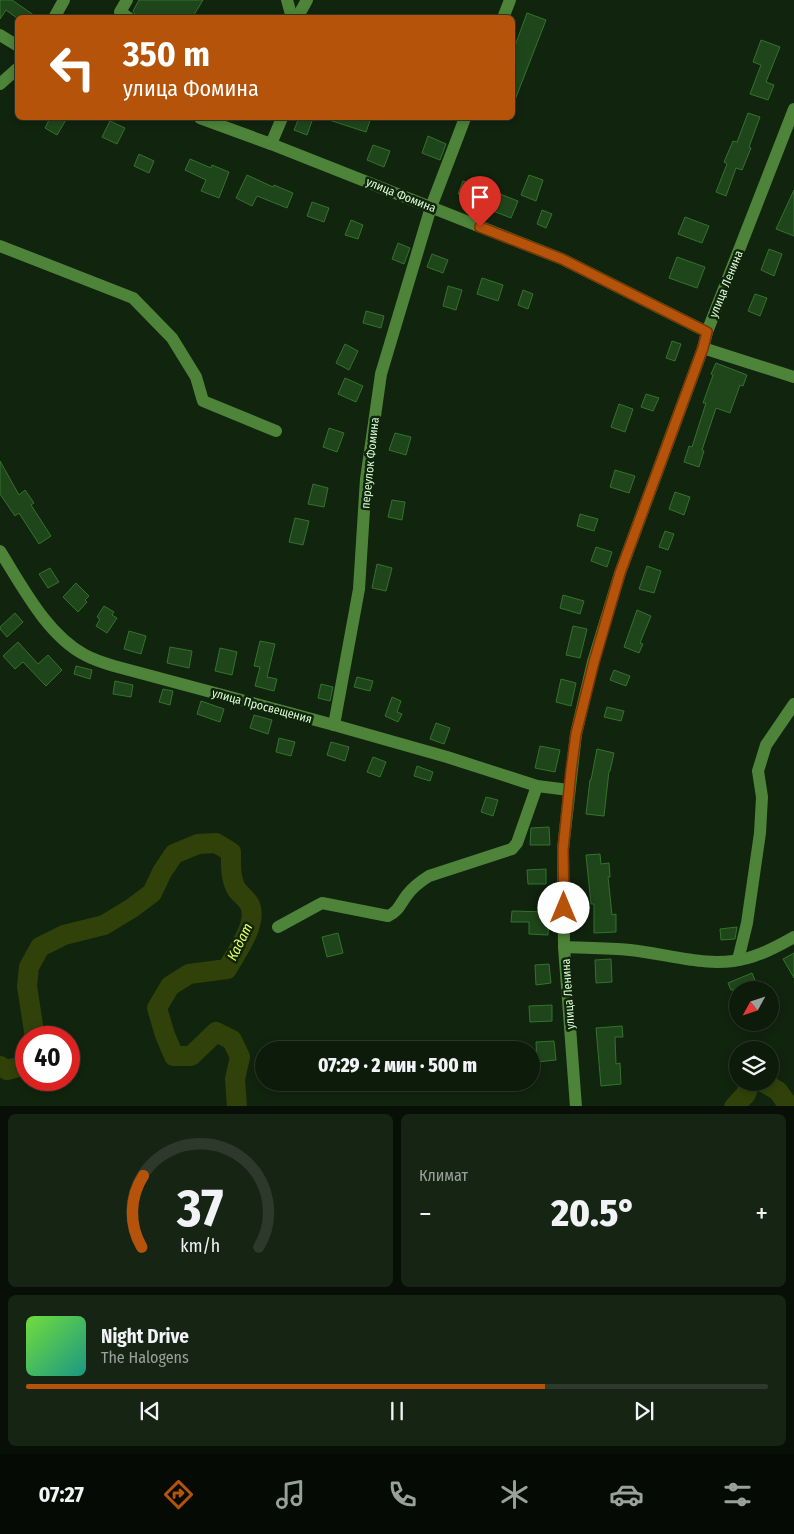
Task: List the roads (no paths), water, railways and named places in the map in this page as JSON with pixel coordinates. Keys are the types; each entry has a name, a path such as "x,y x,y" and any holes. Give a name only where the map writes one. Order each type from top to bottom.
{"street":[{"path":"56,15 64,0"},
{"path":"124,15 120,12 127,0"},
{"path":"287,0 291,15"},
{"path":"299,15 307,0"},
{"path":"504,15 510,0"},
{"path":"0,35 15,44"},
{"path":"0,84 15,71"},
{"name":"улица Ленина","path":"576,1106 564,947 563,850 576,734 594,662 618,582 703,348 707,332 794,109"},
{"name":"улица Фомина","path":"205,120 562,259 707,332"},
{"path":"271,144 281,120"},
{"name":"переулок Фомина","path":"334,725 360,589 366,479 381,374 431,207 464,120"},
{"path":"0,246 133,298 172,338 196,377 203,401 276,432"},
{"path":"703,348 794,377"},
{"name":"улица Просвещения","path":"0,551 42,616 63,640 84,655 114,666 447,757 536,786 569,790"},
{"path":"738,960 747,923 760,834 762,797 758,771 766,745 794,704"},
{"path":"278,927 322,903 388,916 395,913 407,895 429,876 512,849 517,843 536,786"},
{"path":"564,947 629,950 697,961 724,962 749,958 794,937"}],"waterway":[{"name":"Кадат","path":"33,1026 27,986 29,967 40,947 64,935 104,925 152,893 162,872 174,854 198,844 216,843 231,852 233,881 237,890 250,905 252,913 249,929 227,969 189,974 170,986 157,1008 174,1056 191,1056 216,1032 232,1040 240,1057 235,1079 237,1106"},
{"name":"Кадат","path":"0,1066 7,1070 15,1068"},
{"path":"735,1106 747,1091"},
{"path":"778,1091 789,1106"}]}
